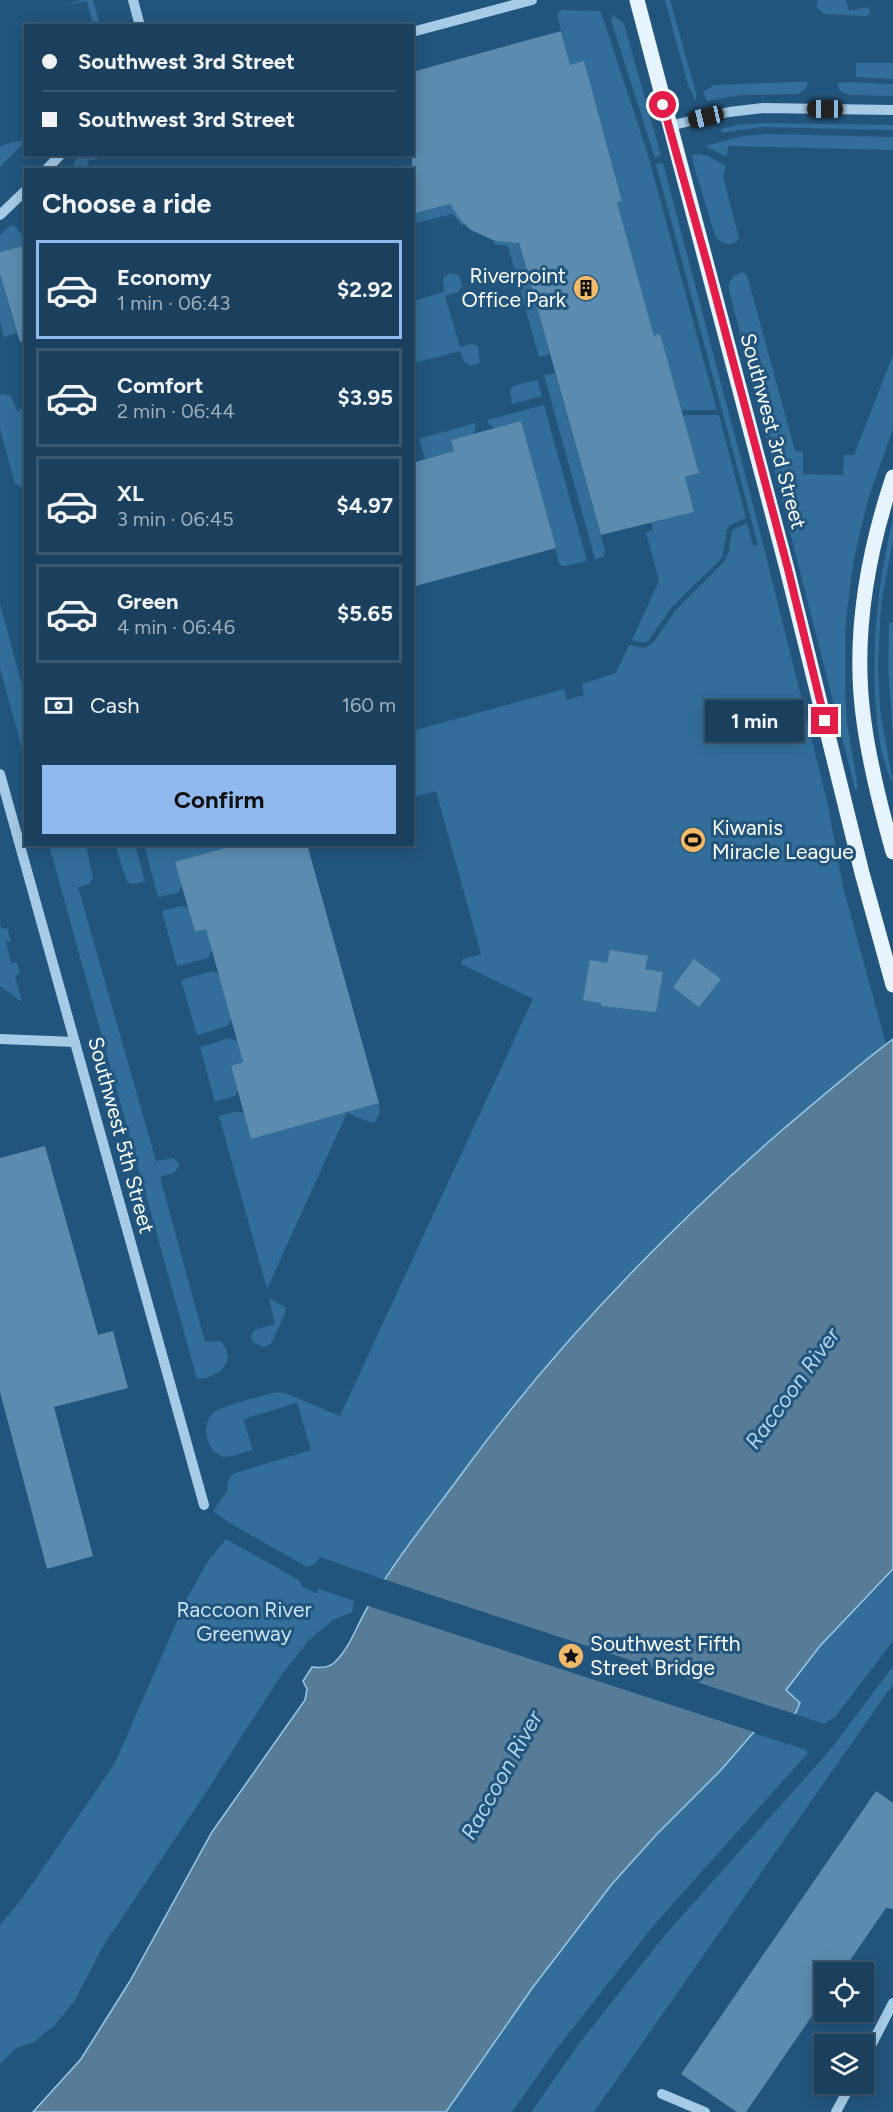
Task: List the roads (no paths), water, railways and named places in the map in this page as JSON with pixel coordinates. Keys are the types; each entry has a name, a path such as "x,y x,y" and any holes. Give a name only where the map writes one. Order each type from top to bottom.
{"main road":[{"name":"Southwest 3rd Street","path":"637,0 788,569 862,873 893,985"},
{"path":"893,477 878,521 868,573 860,673 864,720 875,785 893,852"}],"street":[{"path":"133,0 139,24"},
{"path":"414,32 532,0"},
{"path":"669,126 729,112 763,108 893,110"},
{"path":"48,168 59,156"},
{"path":"0,215 24,192"},
{"name":"Southwest 5th Street","path":"0,774 204,1505"},
{"path":"0,1039 75,1042"},
{"path":"874,2039 893,2003"},
{"path":"662,2094 705,2112"},
{"path":"836,2112 846,2094"}],"water":[{"name":"Raccoon River","path":"893,1039 893,1569 820,1646 786,1690 800,1703 795,1714 773,1716 753,1733 721,1770 657,1834 612,1884 533,1987 446,2112 33,2112 81,2059 130,1981 212,1832 305,1700 307,1689 303,1681 312,1667 329,1666 340,1657 391,1570 537,1377 654,1249 738,1169"}],"place":[{"name":"Riverpoint Office Park","path":"586,288"},
{"name":"Kiwanis Miracle League","path":"693,840"},
{"name":"Southwest Fifth Street Bridge","path":"571,1656"}],"park label":[{"name":"Raccoon River Greenway","path":"244,1622"}]}
